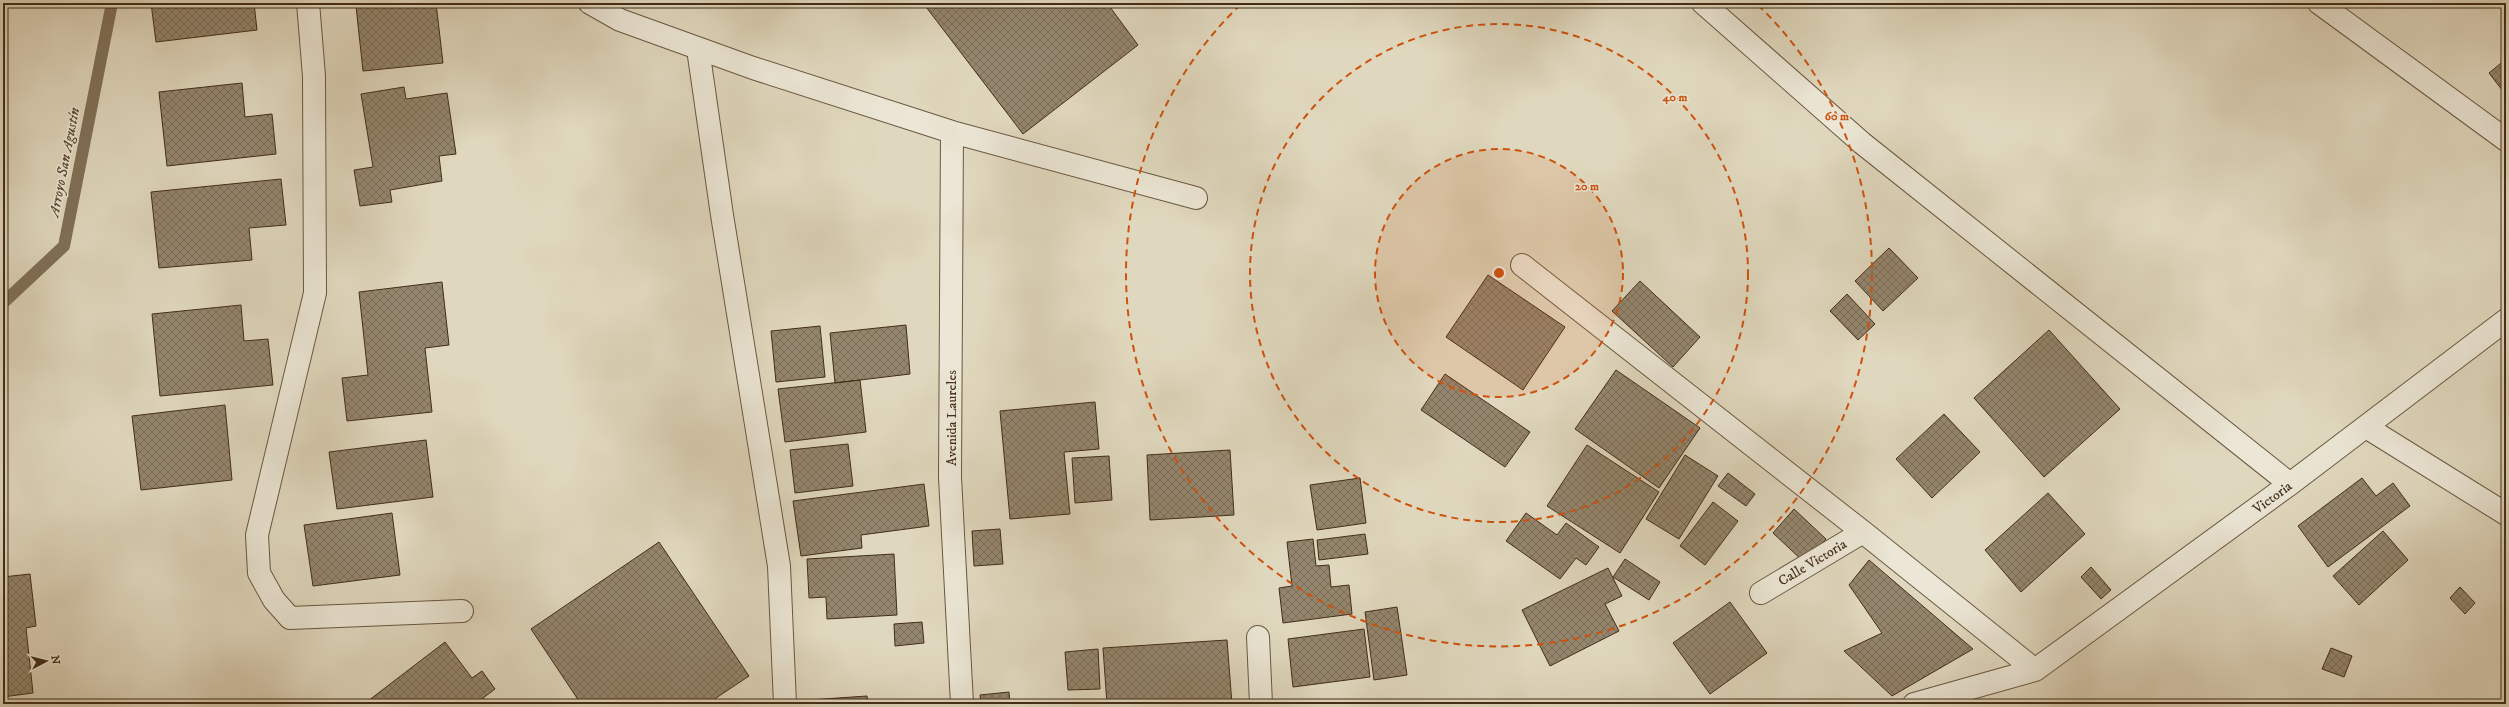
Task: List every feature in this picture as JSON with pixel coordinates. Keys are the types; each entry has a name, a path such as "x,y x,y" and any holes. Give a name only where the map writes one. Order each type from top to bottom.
{"street":[{"path":"308,3 314,76 315,293 256,535 259,573 274,600 290,618 462,611"},
{"path":"590,3 620,20 753,68 952,132 1196,198"},
{"path":"1703,3 1862,143 2290,484"},
{"path":"2319,3 2506,140"},
{"path":"698,48 722,215 779,566 785,704"},
{"name":"Avenida Laureles","path":"952,132 950,477 962,704"},
{"path":"1522,265 2035,670"},
{"name":"Victoria","path":"2035,670 2290,484 2506,320"},
{"path":"2366,427 2506,514"},
{"name":"Calle Victoria","path":"1761,593 1862,532"},
{"path":"1258,637 1261,704"},
{"path":"1914,704 2035,670"}],"building":[{"path":"151,3 254,3 257,30 156,42"},
{"path":"382,3 436,3 443,63 363,71 356,6"},
{"path":"923,3 1107,3 1138,45 1023,134"},
{"path":"2506,59 2506,95 2489,73"},
{"path":"242,83 245,117 272,114 276,154 167,166 159,92"},
{"path":"404,87 406,99 447,93 456,154 439,156 442,181 390,190 392,202 360,206 354,170 373,167 361,94"},
{"path":"281,179 286,225 249,228 252,260 159,268 151,192"},
{"path":"1889,248 1918,278 1883,311 1855,281"},
{"path":"1488,275 1565,327 1523,390 1446,337"},
{"path":"1640,281 1700,337 1673,367 1612,311"},
{"path":"442,282 449,345 425,348 432,412 347,421 342,378 368,375 359,292"},
{"path":"1847,294 1875,324 1858,340 1830,311"},
{"path":"241,305 244,341 268,339 273,385 160,396 152,314"},
{"path":"906,325 910,374 835,383 830,333"},
{"path":"820,326 825,377 776,382 771,331"},
{"path":"2049,330 2120,409 2044,477 1974,398"},
{"path":"1616,370 1700,428 1659,488 1575,429"},
{"path":"1445,374 1530,432 1505,467 1421,410"},
{"path":"860,380 866,432 785,442 778,389"},
{"path":"1095,402 1099,449 1064,452 1070,514 1010,519 1000,411"},
{"path":"225,405 232,480 141,490 132,416"},
{"path":"1944,414 1980,452 1932,498 1896,459"},
{"path":"426,440 433,497 337,509 329,452"},
{"path":"848,444 853,486 795,493 790,450"},
{"path":"1587,445 1659,492 1620,553 1547,506"},
{"path":"1230,450 1234,515 1150,520 1147,455"},
{"path":"1685,455 1718,476 1679,539 1646,519"},
{"path":"1109,456 1112,500 1075,503 1072,458"},
{"path":"1728,473 1755,494 1746,506 1718,486"},
{"path":"1360,478 1366,523 1317,530 1310,485"},
{"path":"2362,478 2376,496 2393,483 2410,506 2328,567 2298,526"},
{"path":"924,484 929,526 861,535 862,548 801,556 793,501"},
{"path":"2048,493 2085,534 2021,592 1985,550"},
{"path":"1713,502 1738,521 1705,565 1680,546"},
{"path":"1794,509 1826,539 1805,563 1773,533"},
{"path":"392,513 400,575 313,586 304,525"},
{"path":"1526,513 1557,535 1566,523 1599,547 1586,565 1576,558 1560,579 1506,541"},
{"path":"1000,529 1003,564 974,566 972,531"},
{"path":"2383,531 2408,560 2359,605 2333,576"},
{"path":"1365,534 1368,554 1319,560 1317,540"},
{"path":"1313,539 1316,566 1329,565 1331,587 1349,585 1352,614 1283,623 1279,588 1292,586 1287,542"},
{"path":"659,542 749,676 707,704 581,704 531,629"},
{"path":"894,554 897,615 827,619 826,597 809,598 807,559"},
{"path":"1625,559 1660,582 1649,600 1613,577"},
{"path":"1869,560 1973,649 1892,696 1844,651 1882,633 1849,585"},
{"path":"2091,567 2111,590 2101,599 2081,577"},
{"path":"1608,568 1622,596 1605,604 1619,631 1550,666 1522,610"},
{"path":"30,574 36,626 26,628 33,693 3,697 3,577"},
{"path":"2460,587 2475,603 2465,614 2450,598"},
{"path":"1730,602 1767,653 1710,694 1673,643"},
{"path":"1397,607 1407,675 1374,680 1365,612"},
{"path":"922,622 924,643 895,646 894,624"},
{"path":"1364,629 1370,677 1293,687 1288,639"},
{"path":"1227,640 1232,704 1107,704 1103,648"},
{"path":"445,642 472,678 482,671 495,689 483,698 488,704 364,704"},
{"path":"2331,648 2352,656 2344,677 2322,669"},
{"path":"1098,649 1100,689 1068,690 1065,652"},
{"path":"1009,692 1010,704 981,704 980,695"},
{"path":"867,696 868,704 810,704 809,700"}],"waterway":[{"name":"Arroyo San Agustín","path":"3,303 64,246 112,3"}]}
